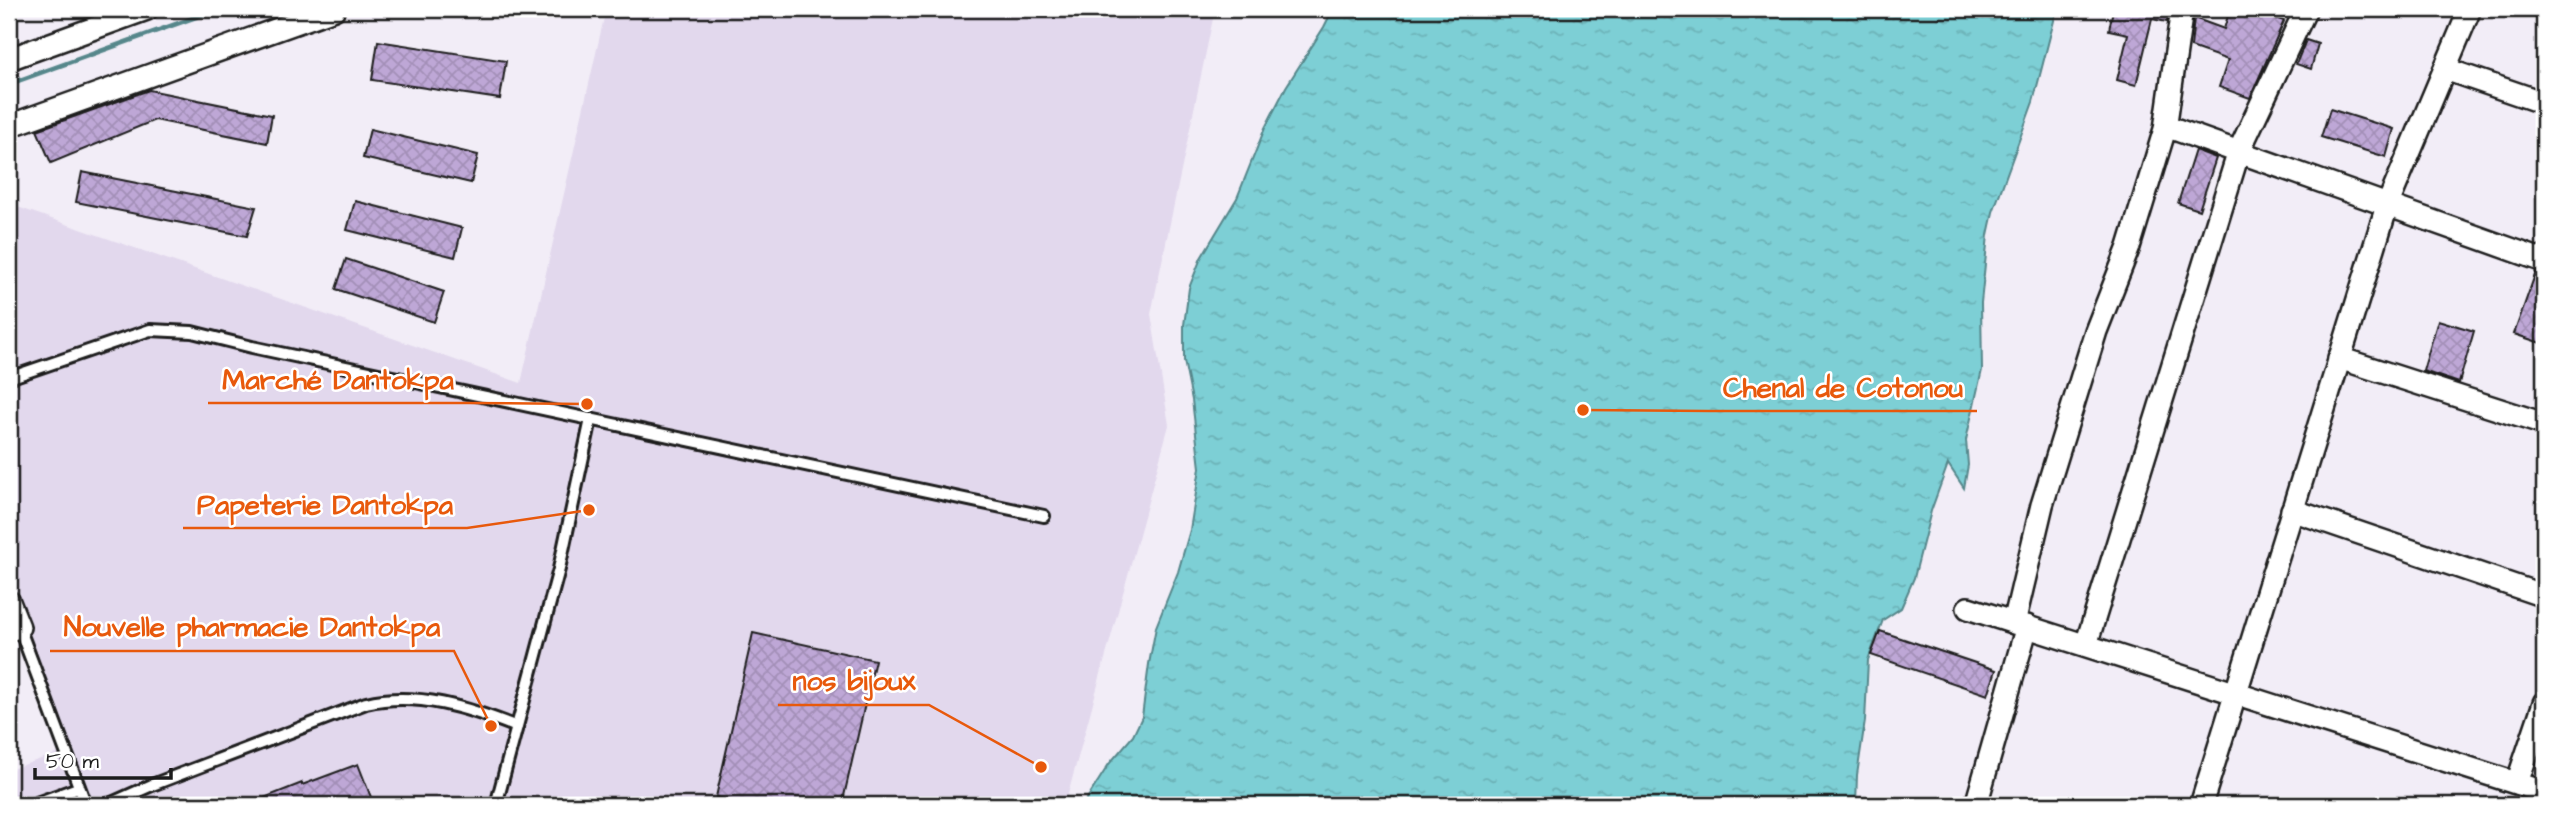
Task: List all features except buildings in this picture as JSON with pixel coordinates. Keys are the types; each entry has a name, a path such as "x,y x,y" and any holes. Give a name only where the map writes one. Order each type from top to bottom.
{"street":[{"path":"9,59 147,9"},
{"path":"9,125 334,9"},
{"path":"1976,805 2020,624 2042,505 2096,331 2133,235 2166,125 2182,9"},
{"path":"2086,645 2239,151 2306,9"},
{"path":"2201,805 2386,206 2470,9"},
{"path":"2445,69 2544,103"},
{"path":"2166,125 2544,261"},
{"path":"2339,358 2544,424"},
{"path":"2292,510 2544,596"},
{"path":"9,602 14,629"},
{"path":"1968,608 2544,792"},
{"path":"2517,783 2544,703"}],"lane":[{"path":"9,378 150,330 192,332 1044,516"},
{"path":"496,805 559,569 591,419"},
{"path":"14,629 86,805"},
{"path":"107,805 152,785 366,703 386,698 439,703 474,710 517,727"},
{"path":"31,805 78,788"}],"shaded area":[{"path":"606,9 1215,9 1151,314 1169,425 1065,805 9,805 9,770 61,752 9,613 9,204 521,383"}],"water":[{"path":"1333,9 2057,9 2033,102 1993,212 1988,235 1981,303 1982,370 1966,440 1968,465 1964,488 1948,464 1931,511 1914,578 1901,608 1883,620 1868,660 1856,805 1083,805 1109,764 1133,736 1142,717 1156,627 1178,572 1190,530 1200,468 1192,400 1184,361 1184,325 1189,288 1201,258 1237,198 1265,128 1286,87"}],"waterway":[{"path":"9,84 218,9"}],"place":[{"name":"Marché Dantokpa","path":"587,404"},
{"name":"Chenal de Cotonou","path":"1583,410"},
{"name":"Papeterie Dantokpa","path":"589,510"},
{"name":"Nouvelle pharmacie Dantokpa","path":"491,726"},
{"name":"nos bijoux","path":"1041,767"}]}
